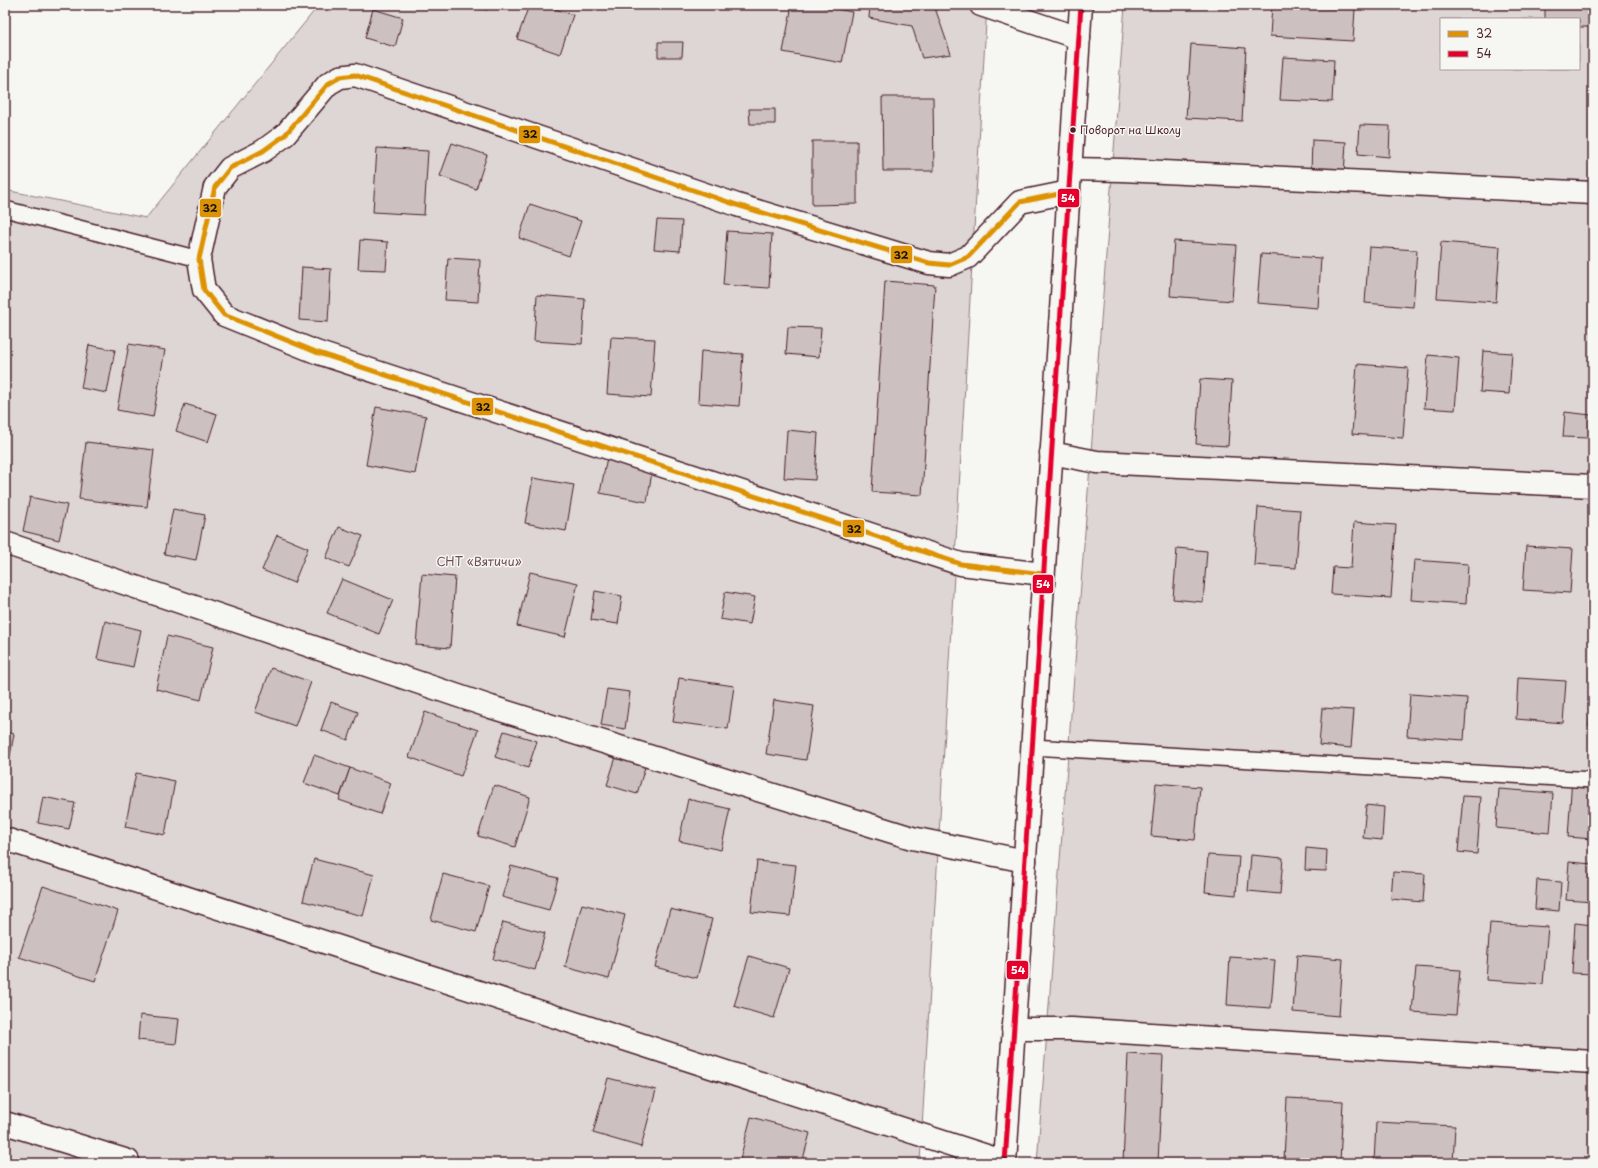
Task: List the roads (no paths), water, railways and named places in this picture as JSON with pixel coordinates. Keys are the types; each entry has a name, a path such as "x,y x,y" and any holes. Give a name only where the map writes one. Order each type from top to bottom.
{"street":[{"path":"981,5 1079,38"},
{"path":"5,839 1005,1162 1081,5"},
{"path":"1044,574 961,564 316,352 224,314 204,290 199,259 215,187 230,168 263,151 286,134 328,84 340,77 354,75 737,205 929,262 950,265 968,257 1020,202 1068,192"},
{"path":"1070,169 1130,170 1593,193"},
{"path":"1051,453 1097,462 1593,486"},
{"path":"5,543 499,710 912,838 1025,861"},
{"path":"1013,1028 1072,1029 1593,1062"},
{"path":"5,1123 128,1161"}],"lane":[{"path":"5,209 199,259"},
{"path":"1032,747 1593,780"}],"place":[{"name":"Поворот на Школу","path":"1073,130"}],"park label":[{"name":"СНТ «Вятичи»","path":"479,562"}]}
